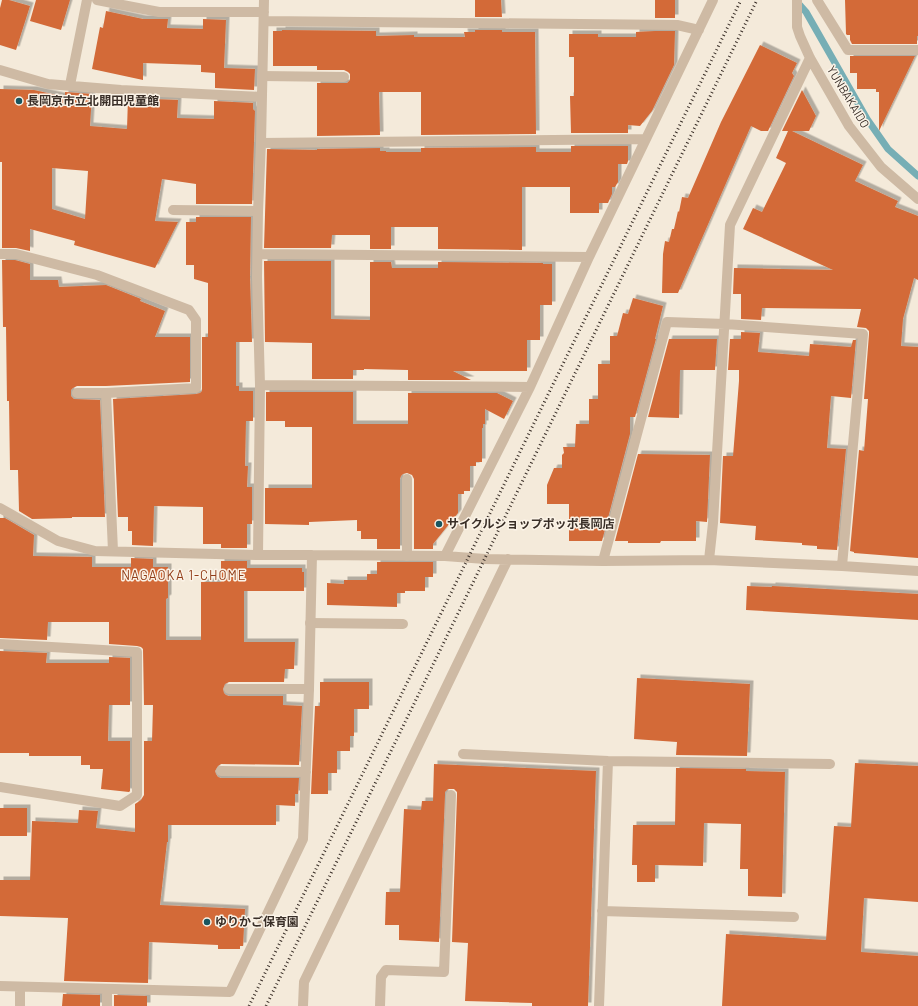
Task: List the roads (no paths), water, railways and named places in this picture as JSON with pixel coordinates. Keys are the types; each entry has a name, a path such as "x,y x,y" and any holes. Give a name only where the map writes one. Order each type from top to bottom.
{"street":[{"path":"70,86 87,0"},
{"path":"97,0 159,12 264,16 677,25 699,30"},
{"path":"258,555 260,385 257,277 258,211 262,143 264,0"},
{"path":"445,556 530,387 589,257 713,0"},
{"name":"YUNBAKAIDO","path":"797,0 797,27 810,58 849,126 881,167 918,198"},
{"path":"817,0 848,50 918,50"},
{"path":"709,560 714,523 730,224 810,58"},
{"path":"0,70 48,84 121,90 262,97"},
{"path":"262,76 344,77"},
{"path":"262,143 645,139"},
{"path":"173,210 258,211"},
{"path":"0,254 16,254 97,275 188,310 196,320 196,388 106,393 77,393"},
{"path":"258,254 589,257"},
{"path":"603,561 667,322 725,324 863,334 842,566"},
{"path":"260,385 530,387"},
{"path":"106,393 113,552"},
{"path":"407,479 407,556"},
{"path":"0,508 58,541 95,551 258,555 445,556 485,559 603,561 709,560 918,571"},
{"path":"0,986 230,992 303,839 309,689 312,555"},
{"path":"303,1006 304,982 508,559"},
{"path":"310,623 403,624"},
{"path":"0,644 137,652 137,795 120,806 0,787"},
{"path":"229,689 309,689"},
{"path":"463,754 608,761 830,764"},
{"path":"599,1006 608,761"},
{"path":"221,771 306,772"},
{"path":"380,1006 381,977 386,970 444,972 451,795"},
{"path":"602,911 794,917"},
{"path":"20,987 20,1006"},
{"path":"107,989 108,1006"}],"waterway":[{"path":"797,2 806,12 867,119 888,149 918,176"}],"railway":[{"path":"249,1006 741,0"},
{"path":"266,1006 757,0"}],"place":[{"name":"長岡京市立北開田児童館","path":"19,101"},
{"name":"サイクルショップポッポ長岡店","path":"439,524"},
{"name":"ゆりかご保育園","path":"207,922"}],"district":[{"name":"NAGAOKA 1-CHOME","path":"184,575"}]}
